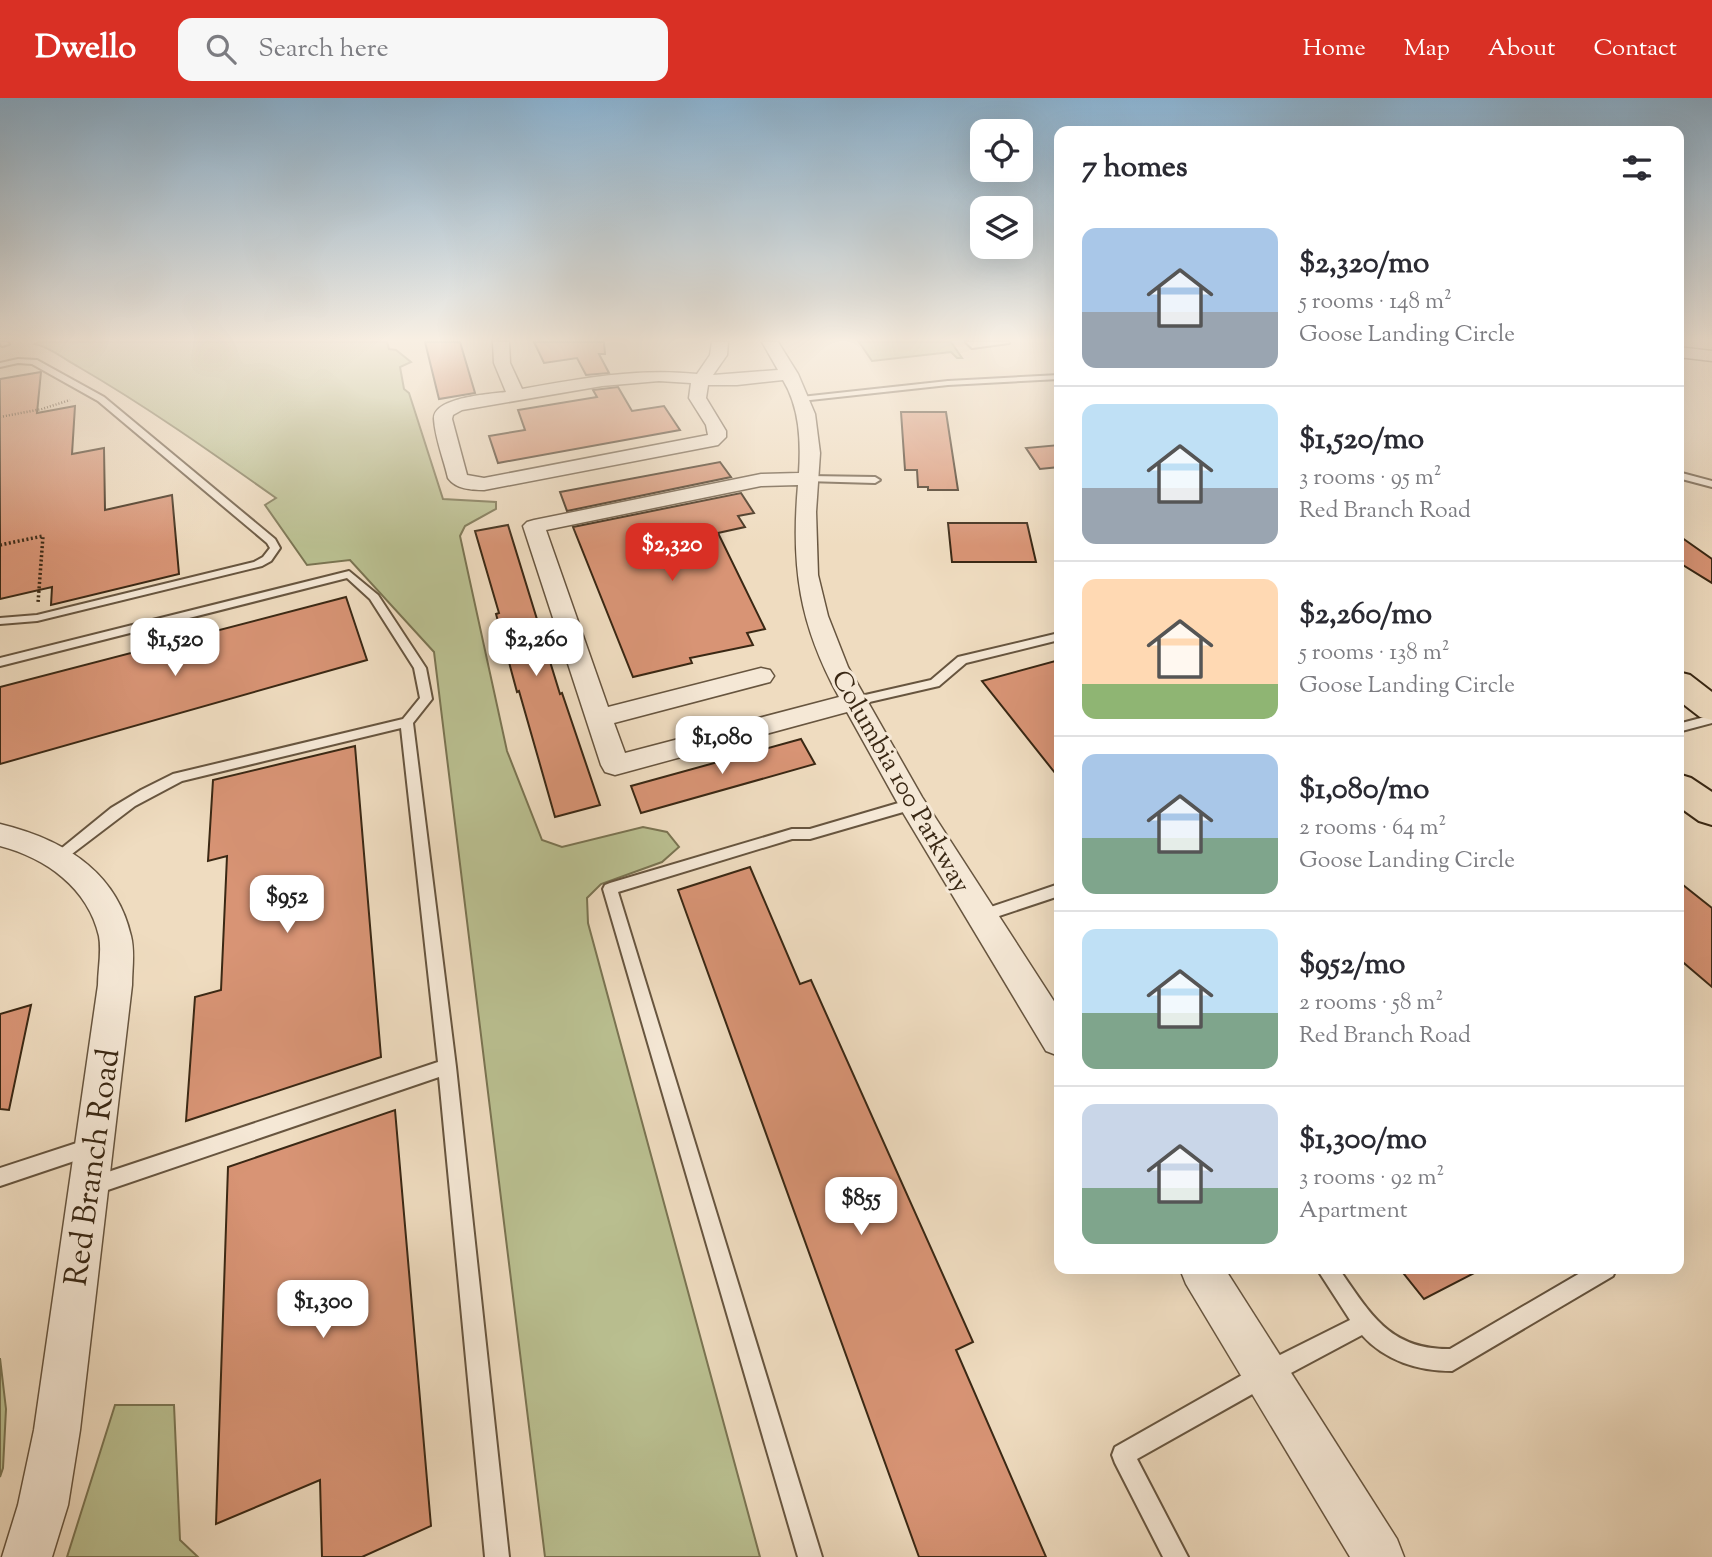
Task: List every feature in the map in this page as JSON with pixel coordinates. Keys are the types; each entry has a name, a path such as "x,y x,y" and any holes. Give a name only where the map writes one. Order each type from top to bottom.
{"highway":[{"path":"1684,688 1712,709"},
{"path":"1684,791 1712,811"}],"street":[{"path":"449,410 444,413 458,478 462,482 484,484 704,444 717,437 718,433 705,410"},
{"name":"Columbia 100 Parkway","path":"804,410 809,432 807,575 825,643 852,702 912,804 1054,1032"},
{"path":"808,479 761,480 534,526 615,765 852,702"},
{"path":"599,718 761,676"},
{"name":"Red Branch Road","path":"0,835 22,839 59,856 77,870 93,888 107,911 116,938 115,985 57,1430 43,1505 27,1557"},
{"path":"1204,1274 1379,1557"}],"lane":[{"path":"0,621 37,618 258,564 267,559 275,548 271,541 114,410"},
{"path":"1684,477 1712,484"},
{"path":"808,479 875,480"},
{"path":"0,662 349,574 374,597 419,668 426,698 407,722 178,777 148,790 110,814 59,856"},
{"path":"852,702 935,682 962,660 1054,637"},
{"path":"1684,726 1712,719"},
{"path":"407,722 447,1067 498,1557"},
{"path":"810,1557 610,889 792,834 810,834 912,804"},
{"path":"981,916 1054,892"},
{"path":"89,1188 447,1067"},
{"path":"0,1177 94,1146"},
{"path":"1331,1274 1374,1334 1401,1352 1429,1361 1452,1360 1598,1274"},
{"path":"1176,1557 1123,1455 1266,1374 1365,1323"}],"path":[{"path":"0,417 36,410"},
{"path":"0,544 43,536 37,618"}],"green space":[{"path":"148,410 414,410 443,499 496,502 496,509 465,526 460,536 507,751 542,840 562,847 643,827 667,832 679,847 662,862 601,884 587,898 588,923 760,1557 545,1557 434,652 350,560 307,565 265,505 276,498"},
{"path":"0,1358 6,1409 3,1468 0,1477"},
{"path":"115,1405 174,1405 180,1540 198,1557 67,1557"}],"building":[{"path":"0,410 37,410 37,413 75,410 72,454 104,448 105,510 172,495 179,574 51,605 52,587 0,599"},
{"path":"518,410 667,410 680,430 498,463 489,436 525,430"},
{"path":"901,412 946,412 958,490 928,490 928,487 918,487 917,470 905,470"},
{"path":"1054,445 1054,468 1040,469 1026,448"},
{"path":"720,462 731,477 567,511 560,492"},
{"path":"741,493 754,513 738,516 745,527 718,533 765,629 747,633 753,645 690,658 692,663 633,677 573,527"},
{"path":"948,523 1027,523 1036,562 952,562"},
{"path":"508,525 560,694 562,693 600,805 555,817 519,691 517,692 496,614 499,613 475,531"},
{"path":"1684,539 1712,559 1712,583 1684,566"},
{"path":"346,597 367,660 0,764 0,687"},
{"path":"1054,661 1054,772 982,681"},
{"path":"801,739 815,764 641,813 631,786"},
{"path":"355,746 381,1057 186,1121 195,997 221,990 227,856 208,861 213,780"},
{"path":"750,867 800,984 811,980 973,1342 956,1350 1046,1557 919,1557 678,890"},
{"path":"1684,886 1712,908 1712,987 1684,963"},
{"path":"31,1005 9,1110 0,1109 0,1014"},
{"path":"395,1110 431,1526 362,1557 322,1557 320,1480 216,1524 228,1167"},
{"path":"1404,1274 1472,1274 1424,1299"}]}
